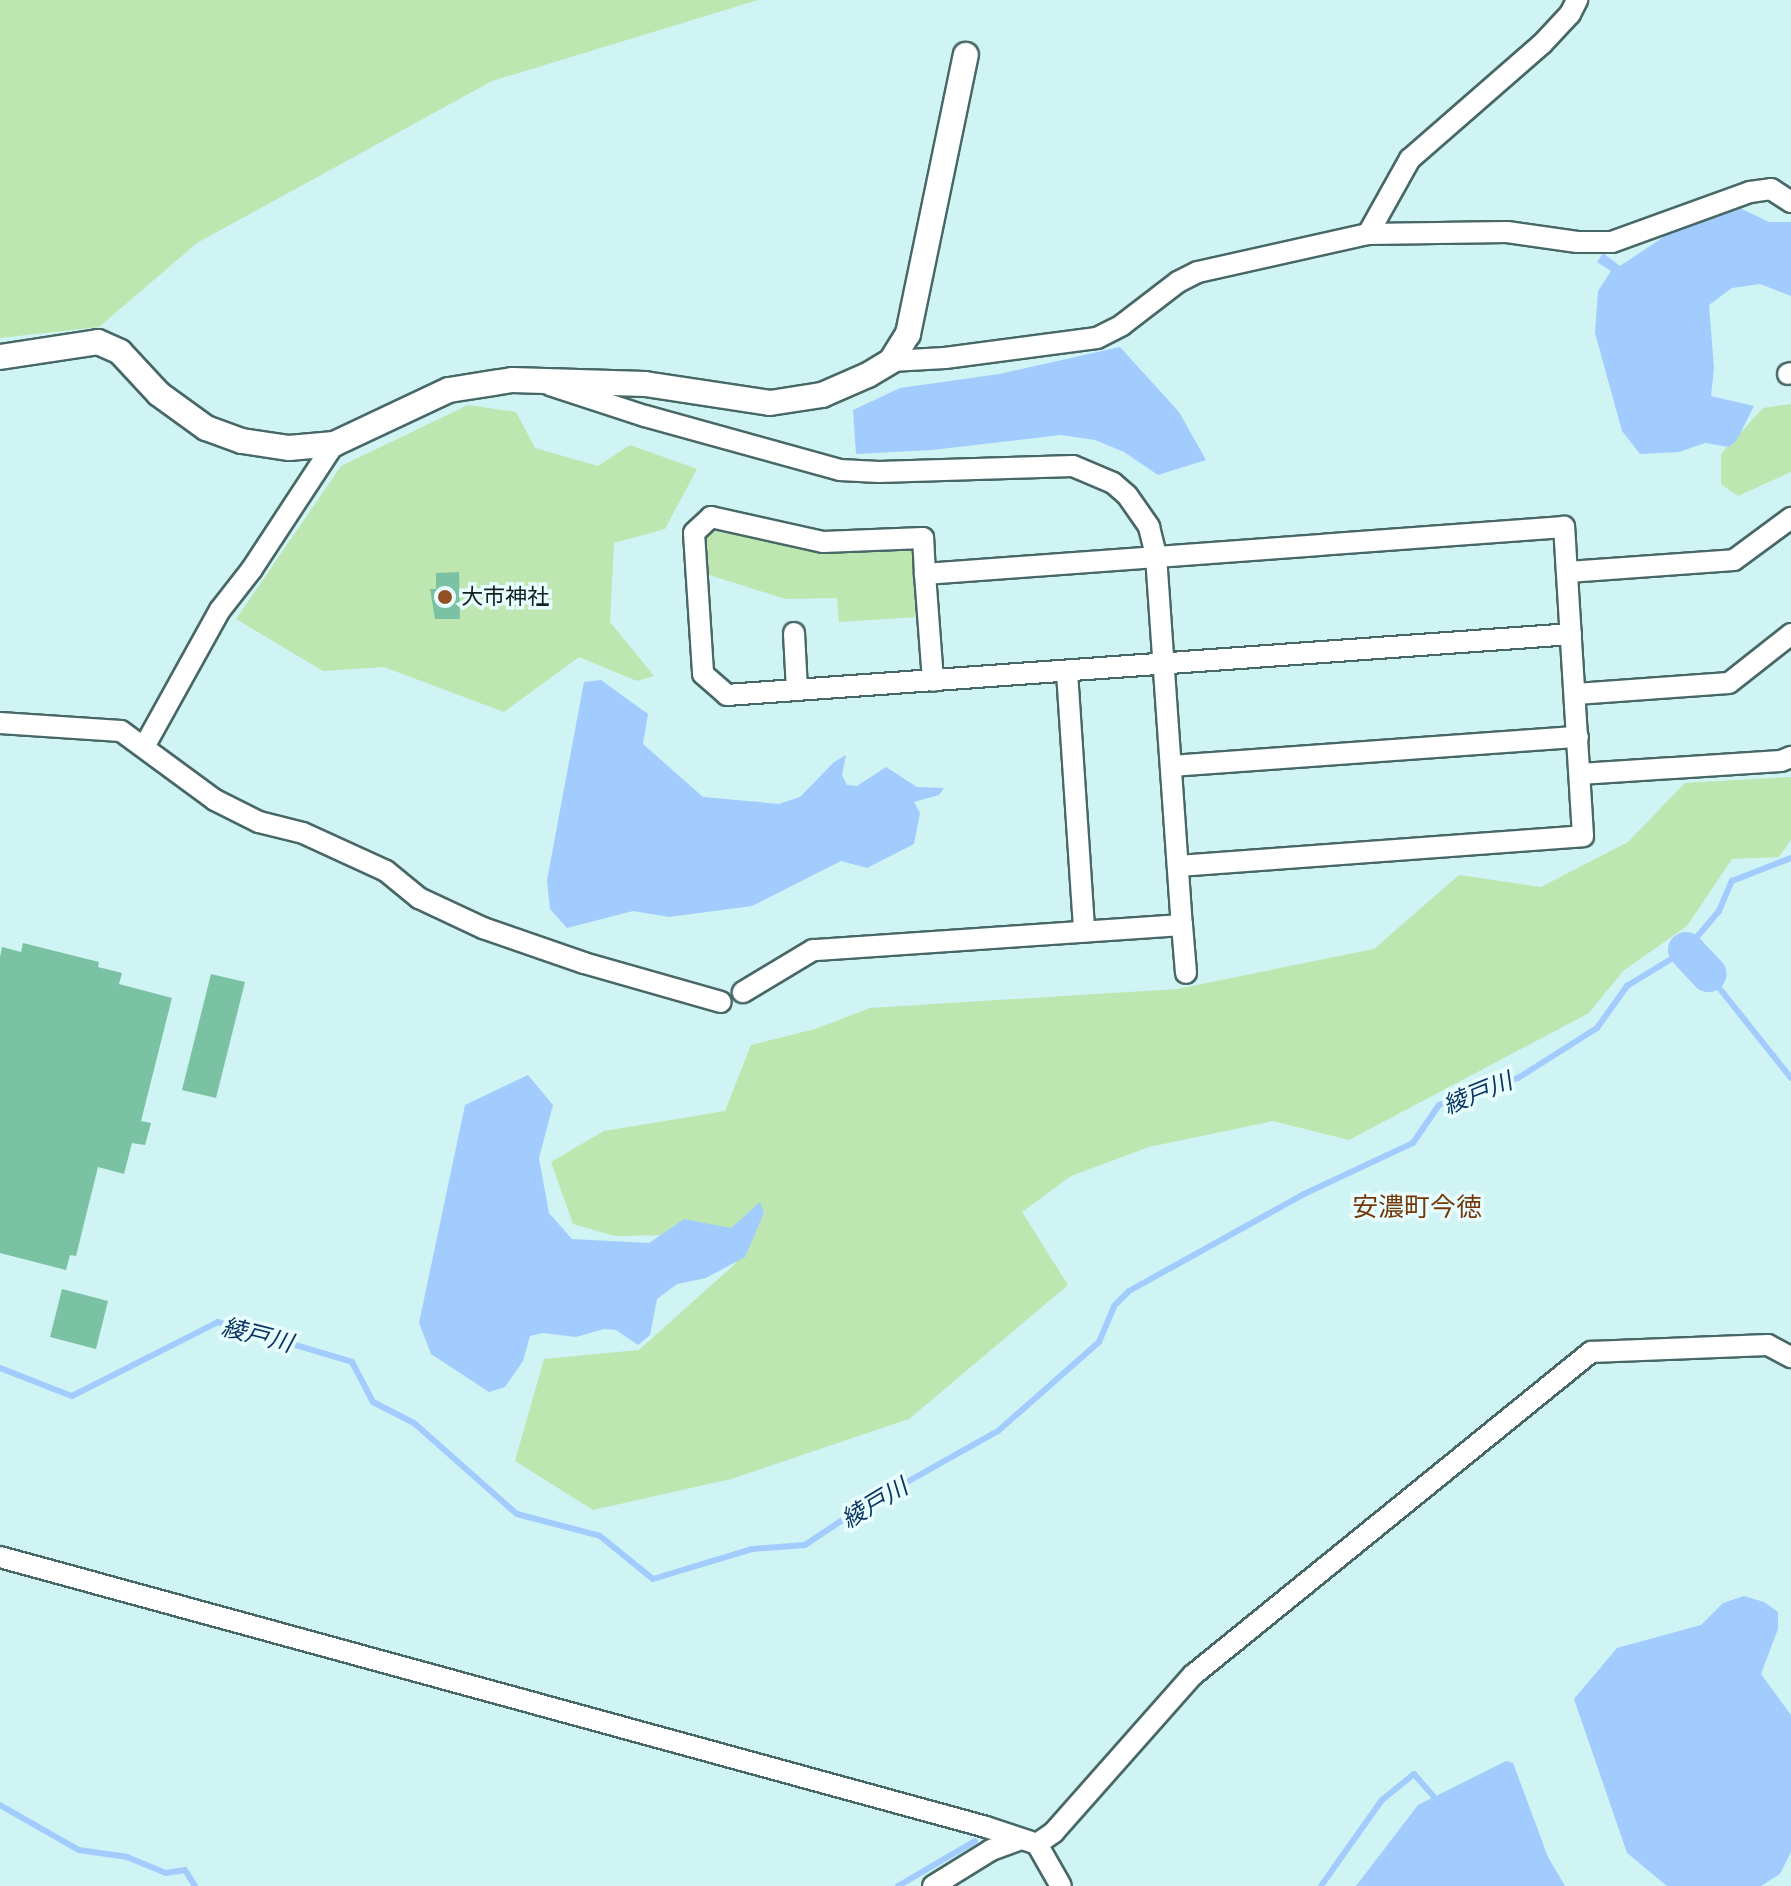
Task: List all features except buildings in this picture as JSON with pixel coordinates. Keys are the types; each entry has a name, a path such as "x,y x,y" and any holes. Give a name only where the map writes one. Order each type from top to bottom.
{"street":[{"path":"1368,234 1410,159 1542,44 1570,14 1577,0"},
{"path":"0,357 98,342 120,352 159,394 206,428 242,441 274,447 334,444 369,431 417,403 449,390 512,380 645,384 770,403 822,395 891,361 908,334 915,315 966,55"},
{"path":"891,361 945,358 1097,338 1122,325 1178,282 1198,272 1368,234 1507,232 1577,242 1612,242 1750,192 1771,189 1791,202"},
{"path":"542,383 645,416 840,470 879,472 1073,466 1100,475 1127,495 1149,527 1156,556 1186,973"},
{"path":"144,747 220,610 261,556 334,444"},
{"path":"933,681 923,538 823,542 711,517 694,533 703,674 727,695 1067,672 1571,634"},
{"path":"1568,572 1734,560 1791,518"},
{"path":"925,574 1564,527 1583,836 1178,866"},
{"path":"794,633 797,690"},
{"path":"1576,694 1729,683 1791,634"},
{"path":"1067,672 1084,931"},
{"path":"0,723 121,731 215,800 259,822 303,833 386,871 419,898 483,928 584,963 721,1002"},
{"path":"1171,766 1578,737"},
{"path":"1580,774 1781,761 1791,757"},
{"path":"743,992 813,950 1182,925"},
{"path":"933,1886 991,1850 1028,1842 1054,1832 1193,1675 1591,1352 1768,1345 1791,1357"},
{"path":"0,1557 943,1815 1028,1842 1061,1886"}],"green space":[{"path":"0,0 758,0 492,81 197,243 99,327 0,338"},
{"path":"1791,404 1791,472 1738,496 1721,484 1721,454 1763,408"},
{"path":"468,405 516,412 535,448 598,466 630,445 697,469 665,529 614,543 610,622 654,676 637,681 579,657 504,712 384,667 323,671 236,619 341,466"},
{"path":"713,527 827,550 910,550 915,555 918,617 839,622 837,598 786,599 706,574 703,537"},
{"path":"1791,777 1791,840 1779,857 1732,859 1687,926 1623,971 1589,1013 1349,1140 1273,1121 1149,1147 1071,1176 1022,1212 1068,1285 909,1419 731,1479 593,1510 515,1461 544,1359 639,1350 736,1263 722,1234 615,1236 573,1224 551,1162 604,1131 725,1111 751,1045 815,1029 870,1008 1177,989 1374,949 1459,875 1541,887 1628,842 1685,783"}],"water":[{"path":"1740,208 1769,222 1791,222 1791,296 1760,284 1732,288 1709,305 1714,368 1711,396 1754,406 1737,440 1729,447 1705,443 1679,452 1640,454 1622,431 1595,333 1598,291 1611,271 1597,262 1603,253 1620,266 1671,232"},
{"path":"1120,347 1179,412 1206,460 1158,475 1124,452 1095,440 1061,435 932,450 856,454 853,410 900,388 999,374"},
{"path":"601,680 648,714 643,744 703,797 779,804 800,797 834,762 846,755 842,775 847,785 857,786 886,767 917,787 944,788 939,795 914,802 920,813 914,844 867,868 841,861 752,906 669,917 633,911 567,928 550,909 547,880 584,682"},
{"path":"528,1075 553,1105 539,1158 549,1213 572,1239 649,1243 684,1219 731,1228 760,1202 764,1213 745,1257 706,1278 677,1284 657,1299 650,1335 638,1345 616,1330 604,1329 576,1337 543,1333 530,1336 523,1361 505,1387 489,1392 431,1354 419,1323 465,1105"},
{"path":"1744,1596 1764,1602 1778,1612 1778,1629 1761,1674 1791,1715 1791,1852 1780,1874 1761,1886 1667,1886 1627,1853 1574,1699 1617,1648 1701,1625 1723,1603"},
{"path":"1506,1761 1513,1763 1548,1857 1565,1886 1356,1886 1418,1805"}],"waterway":[{"name":"綾戸川","path":"0,1368 72,1396 218,1322 352,1362 373,1402 414,1423 517,1514 600,1536 653,1579 752,1549 805,1545 859,1509 998,1431 1099,1342 1114,1306 1129,1291 1304,1194 1413,1143 1439,1105 1518,1078 1597,1028 1627,986 1686,950 1719,911 1732,881 1791,858"},
{"name":"綾戸川","path":"1686,950 1708,974"},
{"path":"1708,974 1791,1078"},
{"path":"1321,1886 1382,1800 1414,1774 1434,1797"},
{"path":"0,1805 79,1850 127,1857 166,1873 185,1870 195,1886"},
{"path":"898,1886 975,1841"}],"place":[{"name":"大市神社","path":"445,597"}],"district":[{"name":"安濃町今徳","path":"1417,1208"}]}
